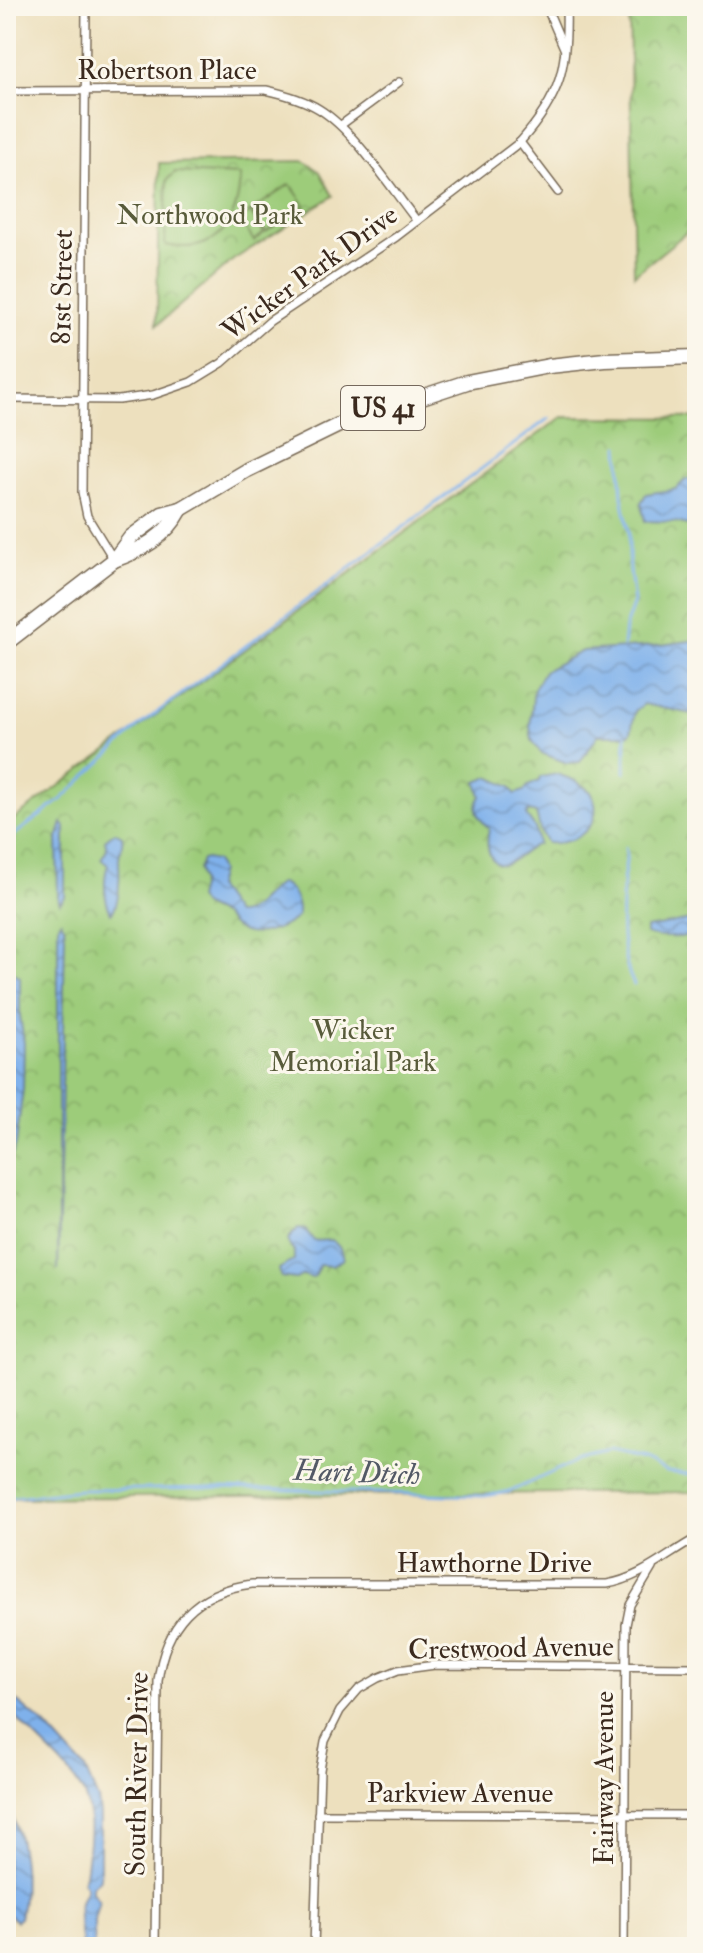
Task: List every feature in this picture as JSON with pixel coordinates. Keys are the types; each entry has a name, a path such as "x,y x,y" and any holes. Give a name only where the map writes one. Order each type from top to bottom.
{"highway":[{"name":"US 41","path":"6,643 114,560 141,550 172,526 181,509 286,449 343,423 442,389 549,366 635,358 697,357"}],"street":[{"name":"81st Street","path":"86,6 83,505 94,530 114,560"},
{"path":"546,6 566,54"},
{"name":"Wicker Park Drive","path":"6,399 119,400 153,395 199,378 222,363 270,321 417,221 520,142 537,124 561,76 566,54 566,6"},
{"path":"341,125 399,82"},
{"name":"Robertson Place","path":"6,91 266,90 295,97 318,108 341,125 417,221"},
{"path":"520,142 558,192"},
{"name":"Hawthorne Drive","path":"278,1583 607,1584 620,1582 653,1567 697,1538"},
{"name":"Fairway Avenue","path":"624,1947 626,1625 630,1605 653,1567"},
{"name":"South River Drive","path":"155,1947 158,1681 164,1646 179,1622 218,1591 236,1586 278,1583"},
{"name":"Crestwood Avenue","path":"314,1947 320,1770 325,1741 340,1711 359,1689 398,1670 435,1665 697,1667"},
{"name":"Parkview Avenue","path":"318,1814 697,1815"}],"green space":[{"path":"629,6 697,6 697,224 634,275"},
{"name":"Northwood Park","path":"304,161 320,172 333,196 233,260 157,325 159,163"},
{"path":"175,172 240,175 239,192 230,221 211,240 183,247 165,245 167,180"},
{"path":"290,184 305,205 266,232 251,211"},
{"path":"250,212 264,233 254,241 240,220"},
{"name":"Wicker Memorial Park","path":"562,417 697,418 697,1492 6,1498 6,825"}],"water":[{"path":"697,476 697,527 675,522 645,521 641,503 646,494 676,489 685,480"},
{"path":"697,640 697,715 644,704 635,711 628,735 598,735 580,762 567,763 541,753 532,740 530,727 534,689 544,671 582,651"},
{"path":"557,774 576,781 591,792 595,803 592,823 569,841 547,843 536,813 529,811 526,815 535,828 538,844 509,863 498,864 488,848 489,828 478,813 481,796 477,782 489,777 511,787 515,794 539,781 540,777"},
{"path":"62,823 65,827 65,897 60,903 57,839"},
{"path":"115,832 122,836 122,840 118,897 111,913 105,889 108,865 101,859 107,849 105,840"},
{"path":"202,860 216,861 220,871 216,887 235,914 249,911 281,883 295,897 297,917 277,929 260,933 235,928 197,899 201,883 198,869"},
{"path":"691,920 696,930 694,935 669,937 646,934 646,928"},
{"path":"61,921 65,936 58,1270 58,926"},
{"path":"15,973 20,977 23,1089 16,1145 6,1172 6,974"},
{"path":"298,1228 305,1229 314,1241 332,1240 340,1248 343,1259 332,1266 319,1265 312,1278 303,1275 296,1279 281,1277 279,1269 294,1260 294,1251 288,1239"},
{"path":"6,1673 13,1698 45,1725 85,1769 98,1800 100,1879 92,1886 92,1892 99,1901 94,1919 94,1947 82,1947 79,1916 86,1888 82,1881 89,1838 86,1800 69,1772 10,1708 6,1698"},
{"path":"6,1801 22,1858 24,1889 20,1918 16,1921 6,1913"}],"waterway":[{"path":"6,841 61,800 139,726 549,418"},
{"path":"619,446 634,602 625,627 623,647"},
{"path":"625,772 626,736"},
{"path":"625,847 622,936 634,985"},
{"name":"Hart Dtich","path":"6,1498 80,1490 220,1488 484,1496 509,1492 577,1461 609,1453 644,1461 667,1472 697,1475"}]}
